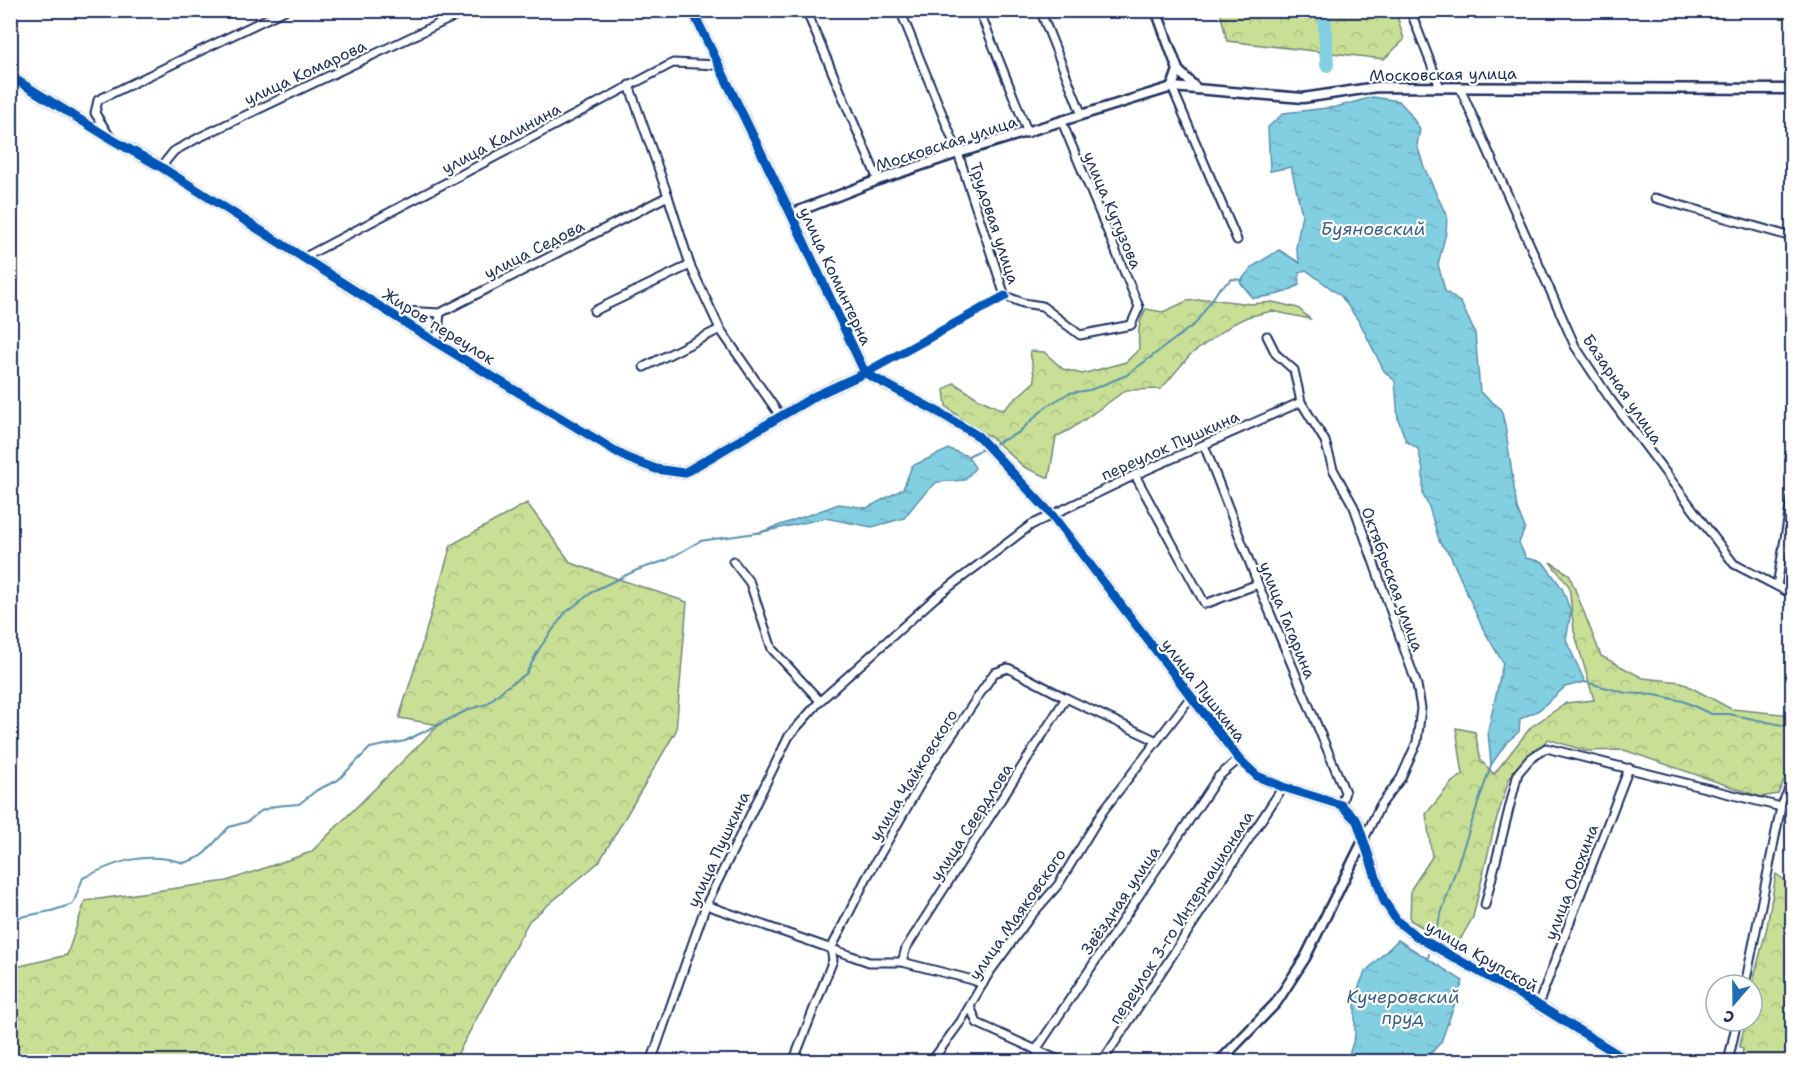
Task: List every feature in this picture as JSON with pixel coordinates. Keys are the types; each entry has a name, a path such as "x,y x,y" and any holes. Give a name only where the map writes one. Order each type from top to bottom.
{"street":[{"path":"111,139 95,113 98,100 285,10"},
{"name":"улица Комарова","path":"161,167 174,151 200,137 468,10"},
{"name":"улица Коминтерна","path":"692,10 791,213 865,373"},
{"path":"806,10 878,180"},
{"name":"Трудовая улица","path":"865,373 1005,296 958,153 900,10"},
{"path":"979,10 1028,133"},
{"path":"1040,10 1082,114"},
{"path":"1156,10 1178,70 1197,89"},
{"path":"1410,10 1440,87"},
{"name":"улица Калинина","path":"303,258 673,63 718,65"},
{"path":"1178,70 1172,87 1237,240"},
{"name":"Жиров переулок","path":"10,76 111,139 161,167 436,343 627,458 656,469 684,473 817,395 865,373"},
{"path":"629,85 690,265 720,329 781,417"},
{"name":"Московская улица","path":"791,213 958,153 1172,87 1302,98 1377,87 1792,89"},
{"name":"Базарная улица","path":"1460,88 1575,346 1608,396 1734,564 1792,594"},
{"name":"улица Кутузова","path":"1005,296 1023,303 1042,306 1080,335 1131,325 1139,307 1062,122"},
{"name":"улица Седова","path":"440,312 668,196"},
{"path":"1655,198 1792,237"},
{"path":"594,311 690,265"},
{"path":"384,310 440,312 436,343"},
{"path":"644,367 720,329"},
{"name":"Октябрьская улица","path":"1267,336 1276,354 1294,370 1301,402 1325,441 1333,469 1354,507 1417,685 1421,708 1418,742 1401,778 1380,806 1364,839"},
{"path":"865,373 978,436 1052,515"},
{"name":"переулок Пушкина","path":"1052,515 1301,402"},
{"name":"улица Гагарина","path":"1204,445 1258,584 1345,792 1341,805"},
{"path":"1136,475 1205,604 1258,584"},
{"path":"1777,586 1792,496"},
{"name":"улица Пушкина","path":"651,1062 706,905 789,736 820,701 936,597 1031,525 1052,515 1239,759 1257,776 1283,787 1341,805"},
{"path":"733,561 750,583 772,649 820,701"},
{"name":"улица Чайковского","path":"793,1062 833,960 831,949 867,877 929,769 994,673 1008,668 1157,741"},
{"name":"улица Свердлова","path":"902,962 906,948 1066,698"},
{"name":"улица Маяковского","path":"931,1062 1030,916 1058,885 1103,810 1190,698"},
{"path":"1485,905 1518,772 1530,759 1546,748 1781,807"},
{"name":"Звёздная улица","path":"1036,1050 1218,777 1239,759"},
{"name":"улица Онохина","path":"1538,1005 1629,768"},
{"path":"1747,973 1781,807 1792,782"},
{"name":"переулок 3-го Интернационала","path":"1102,1062 1283,787"},
{"path":"1219,1062 1276,1003 1305,958 1364,839 1357,821 1341,805"},
{"name":"улица Крупской","path":"1364,839 1383,901 1397,921 1416,936 1538,1005 1626,1060"},
{"path":"706,905 869,962 902,962 983,984"},
{"path":"970,1006 977,1023 1063,1062"},
{"path":"1728,1062 1734,1033"},
{"path":"1036,1050 1041,1062"}],"green space":[{"path":"1220,11 1393,11 1397,15 1404,40 1384,59 1227,41"},
{"path":"1209,299 1251,304 1273,302 1298,308 1310,319 1272,311 1247,317 1233,324 1190,355 1161,389 1126,390 1056,437 1049,478 1024,467 991,437 968,424 946,406 944,390 954,383 979,399 1003,410 1035,381 1030,351 1044,352 1063,369 1082,374 1126,362 1139,349 1139,329 1146,309 1163,312 1187,301"},
{"path":"527,503 571,563 687,602 676,731 599,862 529,921 456,1057 459,1061 11,1061 11,968 67,955 85,901 227,881 311,852 439,725 399,718 451,545"},
{"path":"1550,562 1569,574 1601,656 1643,678 1681,682 1731,709 1792,715 1792,762 1778,794 1761,797 1624,750 1586,751 1548,739 1509,779 1494,828 1473,917 1456,947 1410,920 1411,889 1432,857 1426,814 1452,782 1463,775 1456,728 1475,732 1481,761 1494,774 1531,727 1566,703 1594,700 1574,631 1569,586"},
{"path":"1792,858 1792,1061 1766,1061 1758,1058 1753,1061 1741,1061 1743,1049 1739,1047 1743,1033 1764,1033 1764,973 1755,973 1767,927 1776,874 1786,881"}],"water":[{"name":"Буяновский","path":"1373,97 1399,101 1420,129 1417,145 1424,167 1447,217 1446,233 1438,264 1445,291 1461,303 1475,333 1480,392 1501,409 1517,508 1525,528 1519,543 1526,558 1543,562 1562,588 1571,612 1566,640 1585,682 1565,687 1539,710 1520,719 1519,732 1507,742 1491,765 1488,731 1503,663 1482,627 1450,555 1440,543 1423,495 1423,470 1418,449 1406,441 1398,419 1395,381 1384,371 1360,323 1341,296 1306,270 1299,272 1299,285 1271,296 1253,298 1240,282 1252,267 1279,250 1300,263 1296,248 1302,214 1291,167 1270,171 1268,127 1284,113 1336,107"},
{"path":"949,449 968,456 975,468 965,480 937,482 904,518 872,527 825,518 758,533 839,504 867,508 903,489 912,466"},
{"name":"Кучеровский пруд","path":"1398,940 1463,981 1441,1042 1424,1061 1347,1061 1355,1036 1355,996 1365,972"}],"waterway":[{"path":"1324,10 1327,65"},
{"path":"990,446 1018,433 1047,406 1069,393 1090,390 1127,375 1196,323 1219,289 1232,279 1243,280"},
{"path":"968,456 985,448"},
{"path":"10,919 73,904 83,878 120,863 144,858 184,863 202,856 229,827 247,822 261,811 275,806 299,804 317,790 338,780 370,748 405,741 470,709 487,704 526,674 539,649 565,613 595,590 637,570 667,560 700,541 763,532"},
{"path":"1585,682 1626,693 1655,695 1683,701 1711,714 1729,714 1792,727"},
{"path":"1437,926 1491,765"},
{"path":"1428,958 1429,954"}],"cycle path":[{"path":"692,10 865,373 978,436 1052,515 1239,759 1257,776 1283,787 1341,805 1357,821 1384,901 1397,921 1416,936 1538,1005 1630,1062"},
{"path":"10,76 111,139 161,167 437,343 627,458 656,469 684,473 817,395 865,373 1005,296"}]}
